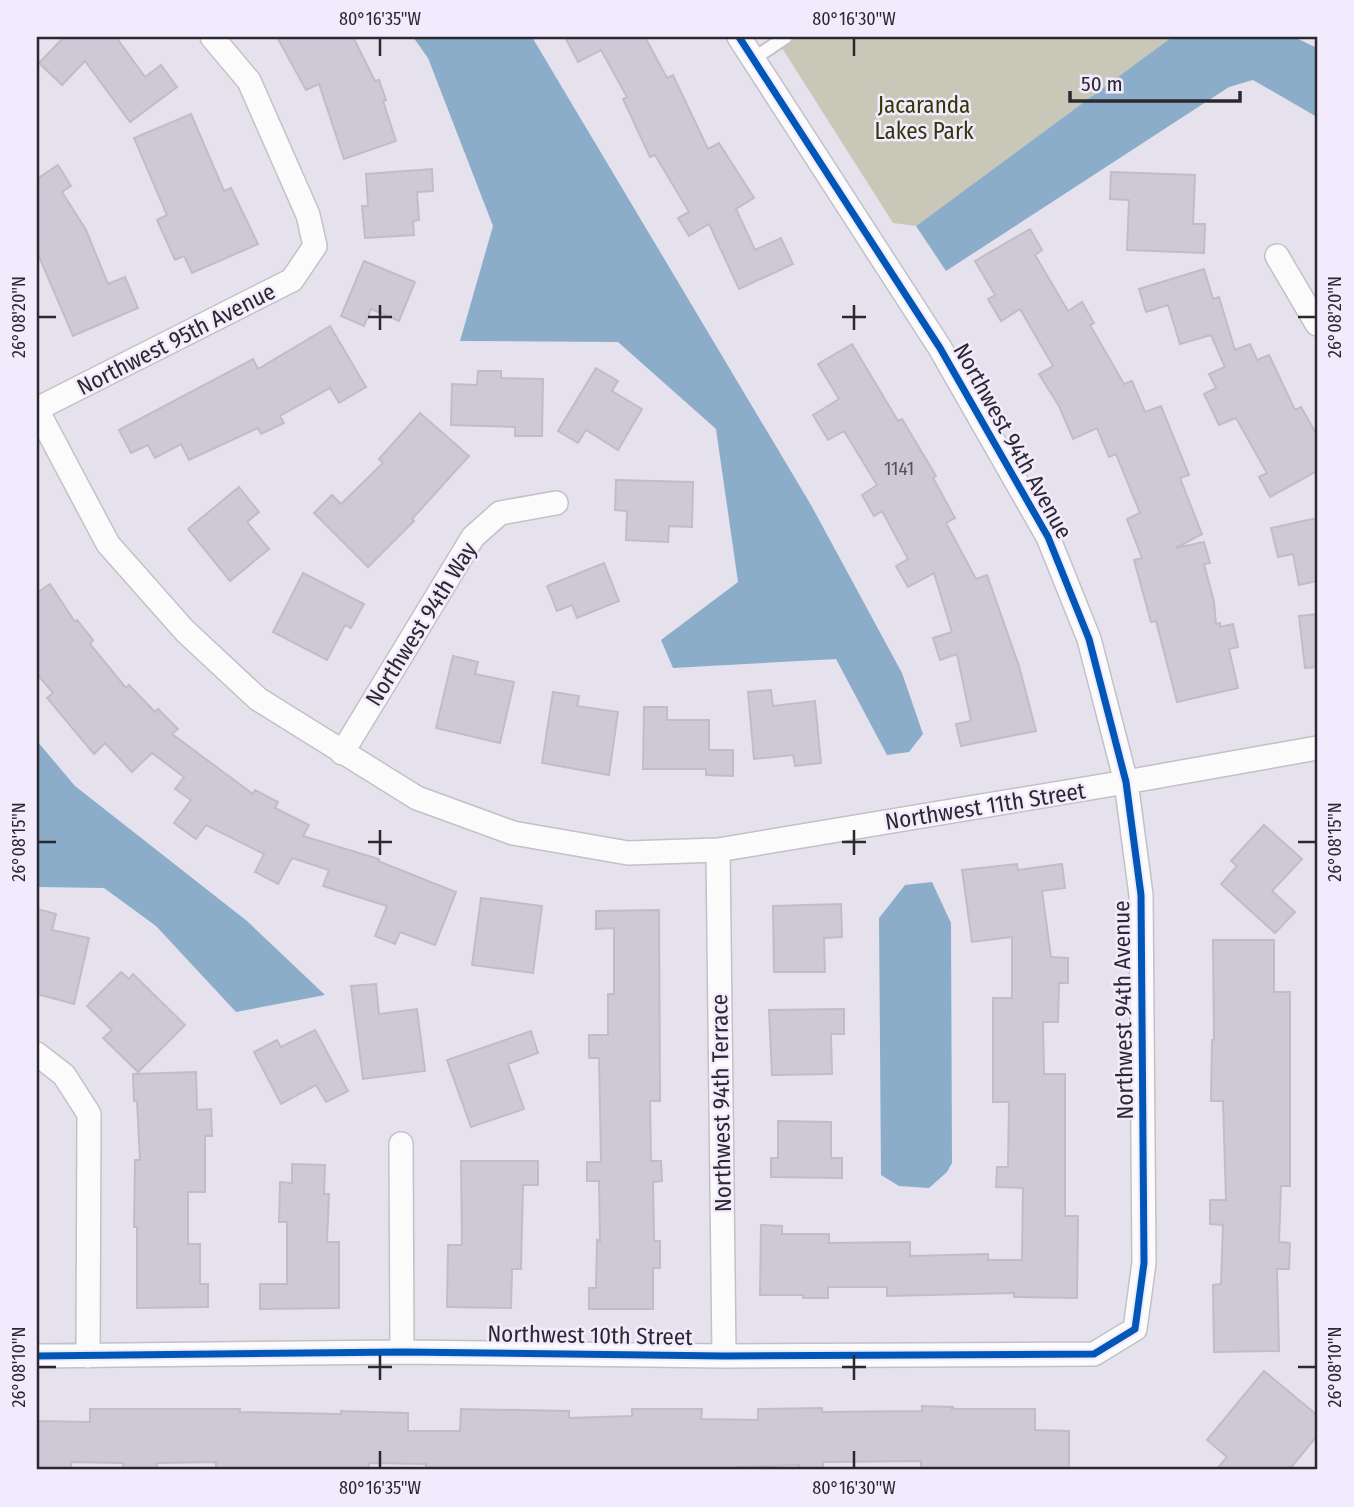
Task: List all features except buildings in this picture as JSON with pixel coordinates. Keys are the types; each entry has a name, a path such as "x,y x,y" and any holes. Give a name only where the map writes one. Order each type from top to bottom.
{"street":[{"name":"Northwest 95th Avenue","path":"37,409 292,280 315,246 309,215 249,81 212,37"},
{"name":"Northwest 94th Avenue","path":"739,37 940,348 1048,537 1089,639 1126,782 1142,895 1144,1263 1135,1329"},
{"path":"1277,256 1317,324"},
{"name":"Northwest 11th Street","path":"37,409 108,544 185,631 258,699 417,798 513,832 628,853 718,850 1317,748"},
{"name":"Northwest 94th Way","path":"342,753 473,537 500,513 555,503"},
{"name":"Northwest 94th Terrace","path":"718,850 724,1356"},
{"path":"37,1054 64,1075 89,1114 88,1356"},
{"path":"401,1144 402,1352"},
{"name":"Northwest 10th Street","path":"37,1356 402,1352 724,1356 1094,1354 1135,1329"}],"lane":[{"path":"753,59 786,37"}],"green space":[{"name":"Jacaranda Lakes Park","path":"775,37 1172,37 916,226 893,223"}],"water":[{"path":"413,37 532,37 811,505 902,673 923,734 909,752 887,755 836,659 673,668 661,640 738,582 716,429 618,342 460,341 493,226 428,58"},
{"path":"1172,37 1294,37 1317,48 1317,117 1253,80 1229,87 946,271 916,226"},
{"path":"37,741 75,786 247,921 325,995 236,1012 156,926 104,888 37,887"},
{"path":"932,882 951,923 952,1163 947,1172 929,1188 899,1186 881,1175 879,918 905,885"}],"cycle path":[{"path":"37,1356 402,1352 724,1356 1094,1354 1135,1329 1144,1263 1141,895 1126,782 1089,639 1048,537 940,348 739,37"}]}
